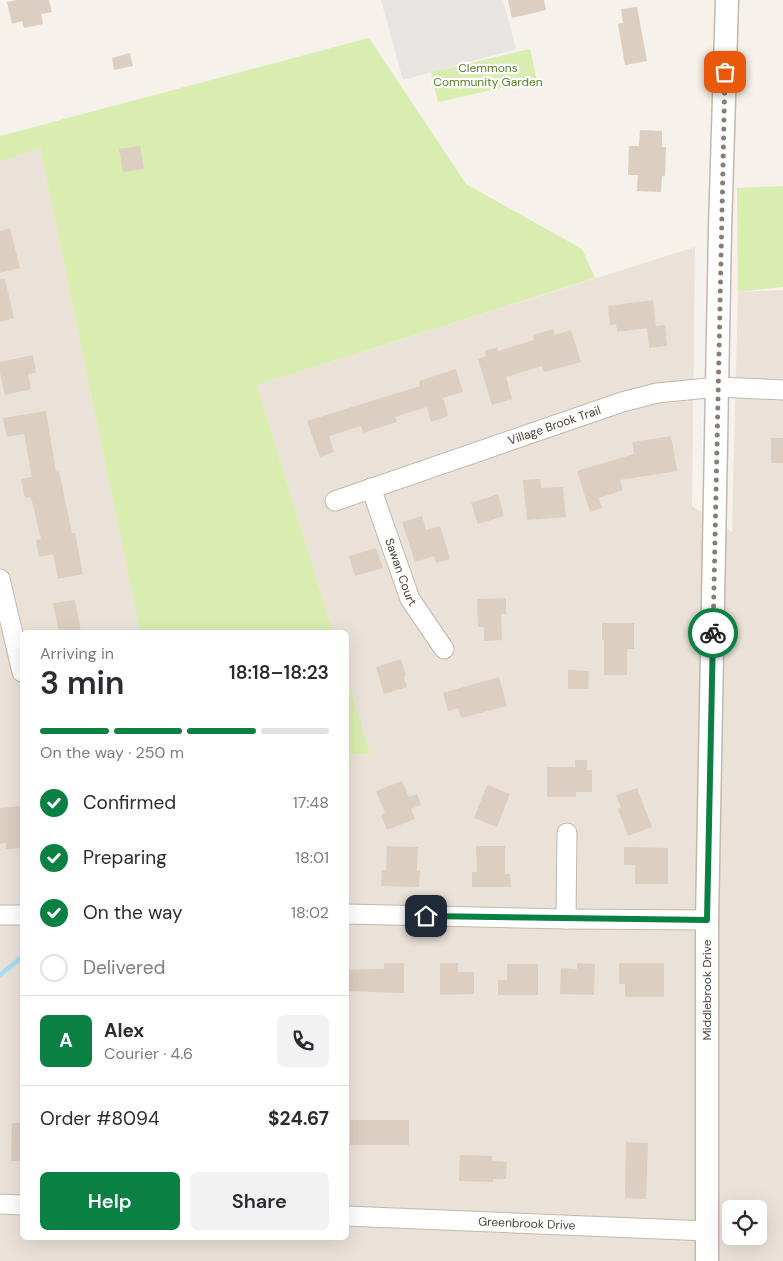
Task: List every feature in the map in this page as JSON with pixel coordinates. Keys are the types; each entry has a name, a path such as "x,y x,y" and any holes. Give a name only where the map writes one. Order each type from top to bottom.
{"street":[{"name":"Middlebrook Drive","path":"707,1261 707,920 727,0"},
{"name":"Village Brook Trail","path":"335,501 622,402 657,393 718,387 783,390"},
{"name":"Sawan Court","path":"371,488 410,599 444,649"},
{"path":"1,591 20,664"},
{"path":"566,919 568,832"},
{"path":"349,914 707,920"},
{"path":"0,915 20,915"},
{"path":"0,1204 20,1205"},
{"name":"Greenbrook Drive","path":"349,1216 707,1231"}],"shaded area":[{"path":"381,0 503,0 516,49 403,80"},
{"path":"40,148 140,630 20,630 20,1240 349,1240 349,754 371,755 349,685 349,630 332,630 257,385 695,247 692,506 732,532 738,292 783,290 783,1261 0,1261 0,162"}],"green space":[{"path":"369,38 466,184 582,249 595,278 257,385 332,630 140,630 40,148 0,162 0,136"},
{"name":"Clemmons Community Garden","path":"530,49 537,80 438,102 431,72"},
{"path":"783,186 783,287 738,292 737,188"},
{"path":"349,685 371,755 349,754"}],"building":[{"path":"17,0 49,0 52,12 41,14 43,24 24,28 22,21 12,24 7,2"},
{"path":"508,0 544,0 546,10 512,18"},
{"path":"637,7 647,61 625,65 618,24 623,23 621,9"},
{"path":"130,53 133,66 114,70 112,58"},
{"path":"640,130 662,131 662,147 666,147 665,176 662,176 661,192 637,191 638,175 628,175 629,146 639,146"},
{"path":"140,146 144,169 123,172 119,149"},
{"path":"10,228 20,268 0,273 0,231"},
{"path":"0,279 5,279 14,318 0,322"},
{"path":"653,300 656,326 665,325 667,346 649,348 647,328 617,332 616,324 610,325 608,306"},
{"path":"553,329 555,335 571,330 581,362 544,372 542,366 506,377 512,399 492,405 478,359 486,356 485,351 497,347 498,351 534,340 533,335"},
{"path":"33,355 36,373 28,374 31,389 5,395 0,373 0,362"},
{"path":"456,369 463,392 443,398 448,416 431,422 427,407 395,417 397,422 363,433 361,426 329,436 334,452 320,457 307,421 420,386 419,381"},
{"path":"46,411 56,472 59,471 72,533 75,533 83,574 58,579 53,554 39,557 36,540 41,539 31,497 25,498 21,479 32,477 24,434 7,437 3,418"},
{"path":"671,436 677,471 620,480 623,490 599,498 602,508 590,512 577,471 634,454 632,442"},
{"path":"771,438 783,438 783,463 771,463"},
{"path":"540,479 541,488 563,487 566,517 527,520 523,480"},
{"path":"498,494 504,516 478,524 471,503"},
{"path":"422,516 426,530 440,526 450,559 436,563 434,556 415,562 402,522"},
{"path":"376,548 383,568 355,576 349,556"},
{"path":"506,598 506,614 501,614 502,640 484,641 484,627 478,627 477,599"},
{"path":"75,600 81,630 59,630 53,603"},
{"path":"602,623 634,623 634,649 627,649 627,675 604,675"},
{"path":"401,659 407,687 384,694 376,667"},
{"path":"568,670 589,671 588,689 568,689"},
{"path":"499,677 507,706 461,718 458,708 448,711 443,693"},
{"path":"575,760 587,760 587,770 592,770 592,792 576,792 576,797 547,797 547,767 575,767"},
{"path":"402,781 409,797 417,794 421,805 411,809 415,819 387,830 381,815 385,813 376,791"},
{"path":"487,785 510,794 497,827 474,818"},
{"path":"637,788 652,827 628,836 618,809 621,808 616,795"},
{"path":"20,806 20,848 6,849 6,843 0,844 0,808"},
{"path":"387,846 418,847 417,871 420,871 419,887 381,886 382,870 386,870"},
{"path":"476,846 505,846 505,874 510,874 511,887 472,887 472,872 477,872"},
{"path":"624,847 668,848 668,884 635,884 635,865 624,865"},
{"path":"384,963 404,963 404,993 349,991 349,970 384,969"},
{"path":"440,963 458,963 458,972 474,972 474,994 440,995"},
{"path":"577,963 595,964 594,995 560,994 561,968 577,969"},
{"path":"619,963 664,963 664,997 625,997 625,984 619,984"},
{"path":"507,964 538,964 538,995 498,995 498,980 507,980"},
{"path":"350,1120 409,1120 409,1145 350,1145"},
{"path":"12,1123 20,1123 20,1161 11,1161"},
{"path":"626,1142 648,1143 646,1199 625,1198"},
{"path":"460,1155 492,1156 492,1161 507,1162 506,1179 493,1179 493,1182 459,1181"}],"waterway":[{"path":"0,975 20,959"}],"way so far":[{"path":"713,633 720,229 725,72"}],"route":[{"path":"426,916 707,920 713,633"}]}
